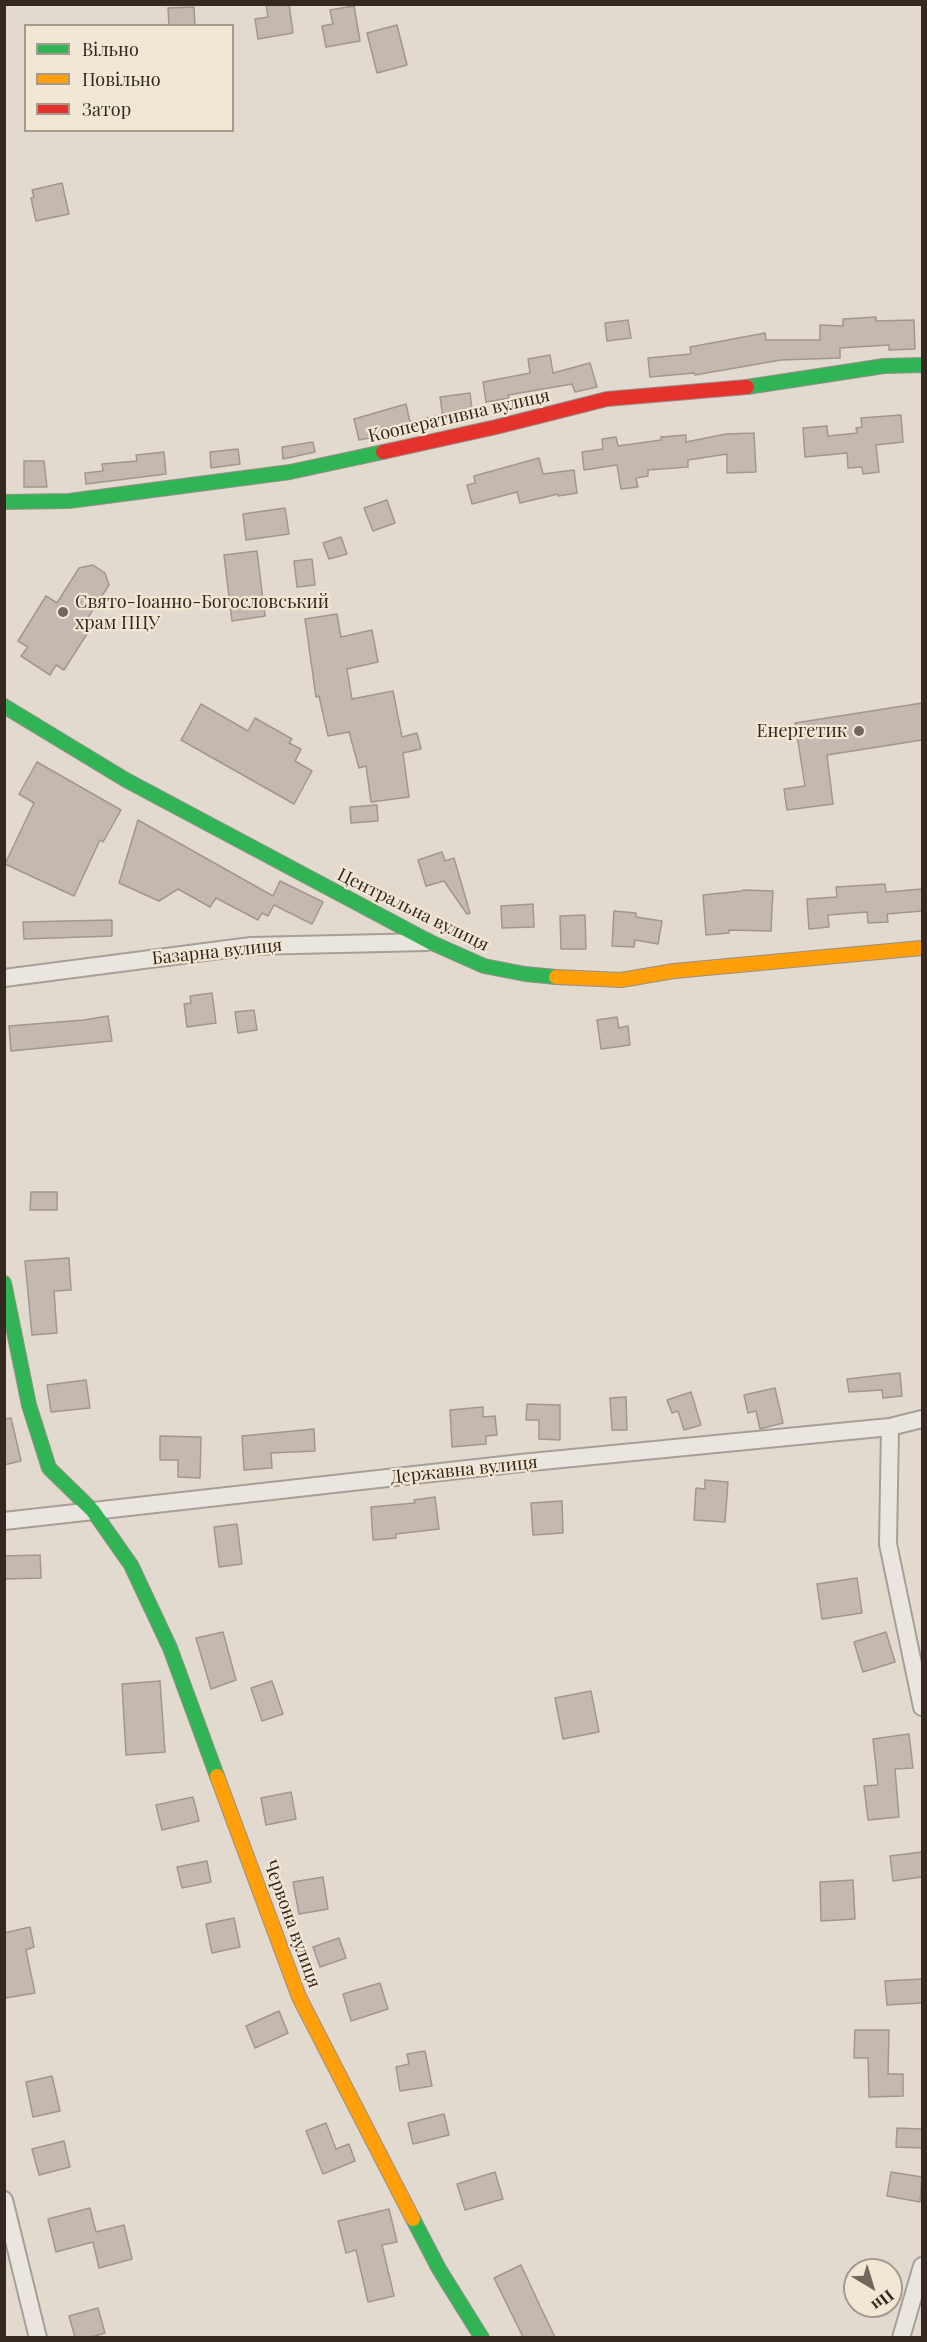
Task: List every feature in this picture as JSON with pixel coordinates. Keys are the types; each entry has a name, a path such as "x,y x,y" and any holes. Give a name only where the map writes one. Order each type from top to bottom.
{"street":[{"name":"Кооперативна вулиця","path":"4,502 69,501 290,472 496,427 607,399 738,388 884,366 922,365"},
{"name":"Центральна вулиця","path":"4,706 126,780 430,942 484,966 525,974 621,980 674,971 922,948"},
{"name":"Базарна вулиця","path":"4,978 251,946 430,942"},
{"name":"Червона вулиця","path":"4,1283 29,1405 49,1468 93,1511 130,1565 171,1648 299,1997 439,2269 482,2337"},
{"name":"Державна вулиця","path":"4,1521 521,1463 890,1427 922,1419"},
{"path":"890,1427 888,1544 922,1707"},
{"path":"4,2200 38,2337"},
{"path":"901,2337 922,2266"}],"building":[{"path":"266,4 289,4 293,33 258,39 255,19 268,17"},
{"path":"354,6 360,41 326,47 322,26 333,24 330,10"},
{"path":"194,7 195,24 169,24 168,8"},
{"path":"397,25 407,65 377,73 367,33"},
{"path":"62,183 69,214 36,221 31,198 34,197 32,190"},
{"path":"876,317 876,321 914,320 915,349 889,350 889,345 840,348 840,358 781,360 695,375 694,373 650,377 648,358 691,354 690,347 765,333 766,340 820,340 820,325 843,326 843,319"},
{"path":"628,320 631,338 607,341 605,323"},
{"path":"550,355 553,373 590,363 597,387 575,392 572,384 508,395 509,398 486,402 483,382 530,373 528,359"},
{"path":"470,393 473,417 444,424 440,397"},
{"path":"406,404 410,422 436,416 438,425 359,440 354,419"},
{"path":"901,415 903,442 876,445 879,472 863,474 862,467 848,468 847,453 805,457 803,428 827,426 828,436 857,433 856,428 862,427 861,418"},
{"path":"754,433 756,472 727,473 727,454 688,460 688,467 648,470 648,476 636,478 638,487 621,489 617,465 584,470 582,452 603,449 602,439 616,437 618,446 661,440 661,437 686,435 686,442 726,434"},
{"path":"313,442 315,452 283,459 282,447"},
{"path":"238,449 240,464 211,468 210,452"},
{"path":"164,452 166,474 86,484 85,473 103,471 102,464 137,461 136,455"},
{"path":"539,458 543,474 574,470 577,493 558,496 558,494 520,503 517,492 472,504 467,485 475,483 474,476"},
{"path":"24,461 44,461 47,487 24,487"},
{"path":"387,500 395,523 373,531 364,508"},
{"path":"285,508 289,534 246,540 243,514"},
{"path":"341,537 347,554 329,559 323,543"},
{"path":"257,551 265,616 232,621 224,555"},
{"path":"312,559 315,585 297,587 294,561"},
{"name":"Свято-Іоанно-Богословський храм ПЦУ","path":"93,565 105,573 109,585 85,622 92,626 64,670 56,665 50,675 21,656 28,647 18,641 46,596 57,603 79,568"},
{"path":"337,614 341,637 372,630 378,662 347,669 352,699 393,691 402,737 417,733 421,749 403,753 409,797 371,802 366,766 359,768 349,732 328,736 319,696 316,697 305,619"},
{"name":"Енергетик","path":"922,703 922,740 827,755 833,804 787,810 784,789 805,786 795,723"},
{"path":"201,704 248,731 255,718 292,739 289,743 301,749 295,761 312,771 294,804 181,740"},
{"path":"37,762 121,810 103,842 100,840 74,896 5,864 34,803 19,794"},
{"path":"377,805 378,821 351,823 350,807"},
{"path":"138,820 273,896 280,881 323,902 312,924 274,905 268,916 262,913 258,920 216,898 210,907 178,889 159,901 119,883"},
{"path":"442,852 445,861 454,858 470,913 467,914 444,881 426,886 418,860"},
{"path":"885,884 886,892 922,889 922,911 887,914 888,922 868,923 867,912 828,915 829,927 809,929 807,899 837,897 836,887"},
{"path":"743,890 773,891 771,931 729,930 729,933 706,935 703,895"},
{"path":"533,904 534,927 502,928 501,906"},
{"path":"614,911 636,913 636,917 662,921 658,944 635,940 634,947 612,946"},
{"path":"585,915 586,949 561,949 560,916"},
{"path":"112,920 112,936 24,939 23,922"},
{"path":"212,993 216,1023 187,1027 184,1004 191,1003 190,996"},
{"path":"254,1010 257,1030 238,1033 235,1012"},
{"path":"108,1016 112,1041 11,1051 9,1026"},
{"path":"617,1017 619,1028 628,1026 630,1045 601,1049 597,1020"},
{"path":"31,1192 57,1192 57,1210 30,1210"},
{"path":"69,1258 71,1290 54,1291 57,1333 32,1335 25,1261"},
{"path":"900,1373 902,1396 883,1398 882,1390 849,1392 847,1379"},
{"path":"86,1380 90,1408 51,1412 47,1385"},
{"path":"775,1388 783,1423 760,1429 756,1411 748,1413 744,1395"},
{"path":"691,1392 701,1425 684,1430 678,1411 672,1413 667,1400"},
{"path":"626,1397 627,1430 612,1430 610,1398"},
{"path":"527,1404 560,1405 560,1440 539,1439 539,1420 526,1420"},
{"path":"483,1407 483,1417 495,1416 497,1435 486,1436 486,1444 452,1447 450,1410"},
{"path":"11,1418 21,1461 4,1465 4,1419"},
{"path":"314,1429 315,1451 271,1453 272,1468 244,1470 242,1436"},
{"path":"160,1436 201,1437 200,1478 178,1477 178,1460 160,1460"},
{"path":"705,1480 728,1482 725,1522 694,1520 696,1488 705,1489"},
{"path":"435,1497 439,1529 396,1534 396,1538 373,1540 371,1507 415,1503 414,1500"},
{"path":"562,1501 563,1533 533,1535 531,1503"},
{"path":"237,1524 242,1564 219,1567 214,1527"},
{"path":"40,1555 41,1578 4,1579 4,1556"},
{"path":"857,1578 862,1613 822,1619 817,1584"},
{"path":"223,1632 236,1680 211,1689 196,1638"},
{"path":"886,1632 895,1662 863,1672 854,1642"},
{"path":"160,1681 165,1752 126,1755 122,1684"},
{"path":"272,1681 283,1714 262,1721 251,1688"},
{"path":"591,1691 599,1732 563,1739 555,1698"},
{"path":"909,1734 913,1768 895,1769 899,1817 868,1820 864,1786 878,1785 873,1739"},
{"path":"291,1792 296,1819 266,1825 261,1798"},
{"path":"193,1797 199,1821 162,1830 156,1805"},
{"path":"922,1852 922,1877 893,1881 890,1856"},
{"path":"207,1861 211,1882 182,1888 177,1867"},
{"path":"323,1877 328,1909 299,1914 293,1882"},
{"path":"853,1880 855,1919 821,1921 820,1882"},
{"path":"234,1918 240,1947 212,1953 206,1924"},
{"path":"30,1927 34,1947 26,1950 35,1993 6,1998 4,1933"},
{"path":"339,1938 346,1958 320,1967 313,1947"},
{"path":"922,1979 922,2003 887,2005 885,1981"},
{"path":"380,1983 388,2009 351,2021 343,1994"},
{"path":"279,2011 288,2033 255,2048 246,2026"},
{"path":"855,2030 889,2030 888,2074 903,2074 903,2096 869,2097 868,2058 854,2058"},
{"path":"425,2051 432,2086 400,2091 396,2067 409,2064 407,2054"},
{"path":"52,2076 60,2111 33,2117 26,2082"},
{"path":"444,2114 449,2135 413,2144 408,2123"},
{"path":"326,2123 336,2149 349,2144 355,2161 323,2174 306,2131"},
{"path":"897,2128 922,2129 922,2148 896,2147"},
{"path":"64,2141 70,2167 39,2175 32,2149"},
{"path":"495,2172 503,2199 465,2210 457,2184"},
{"path":"891,2172 922,2177 920,2202 887,2196"},
{"path":"90,2208 96,2232 124,2225 132,2259 99,2268 93,2242 56,2252 48,2219"},
{"path":"389,2209 397,2242 382,2245 394,2296 368,2302 356,2250 346,2253 338,2221"},
{"path":"521,2265 555,2337 523,2337 494,2278"},
{"path":"98,2308 105,2333 91,2337 75,2337 69,2316"}],"traffic: fast":[{"path":"747,387 884,366 922,365"},
{"path":"4,502 69,501 290,472 383,452"},
{"path":"4,706 126,780 430,942 484,966 556,977"},
{"path":"4,1283 29,1405 49,1468 93,1511 131,1565 170,1648 217,1776"},
{"path":"413,2219 439,2269 482,2338"}],"traffic: slow":[{"path":"556,977 621,980 674,971 922,948"},
{"path":"217,1776 299,1997 413,2219"}],"traffic: jam":[{"path":"383,452 607,399 747,387"}],"place":[{"name":"Свято-Іоанно-Богословський храм ПЦУ","path":"63,612"},
{"name":"Енергетик","path":"859,731"}]}
